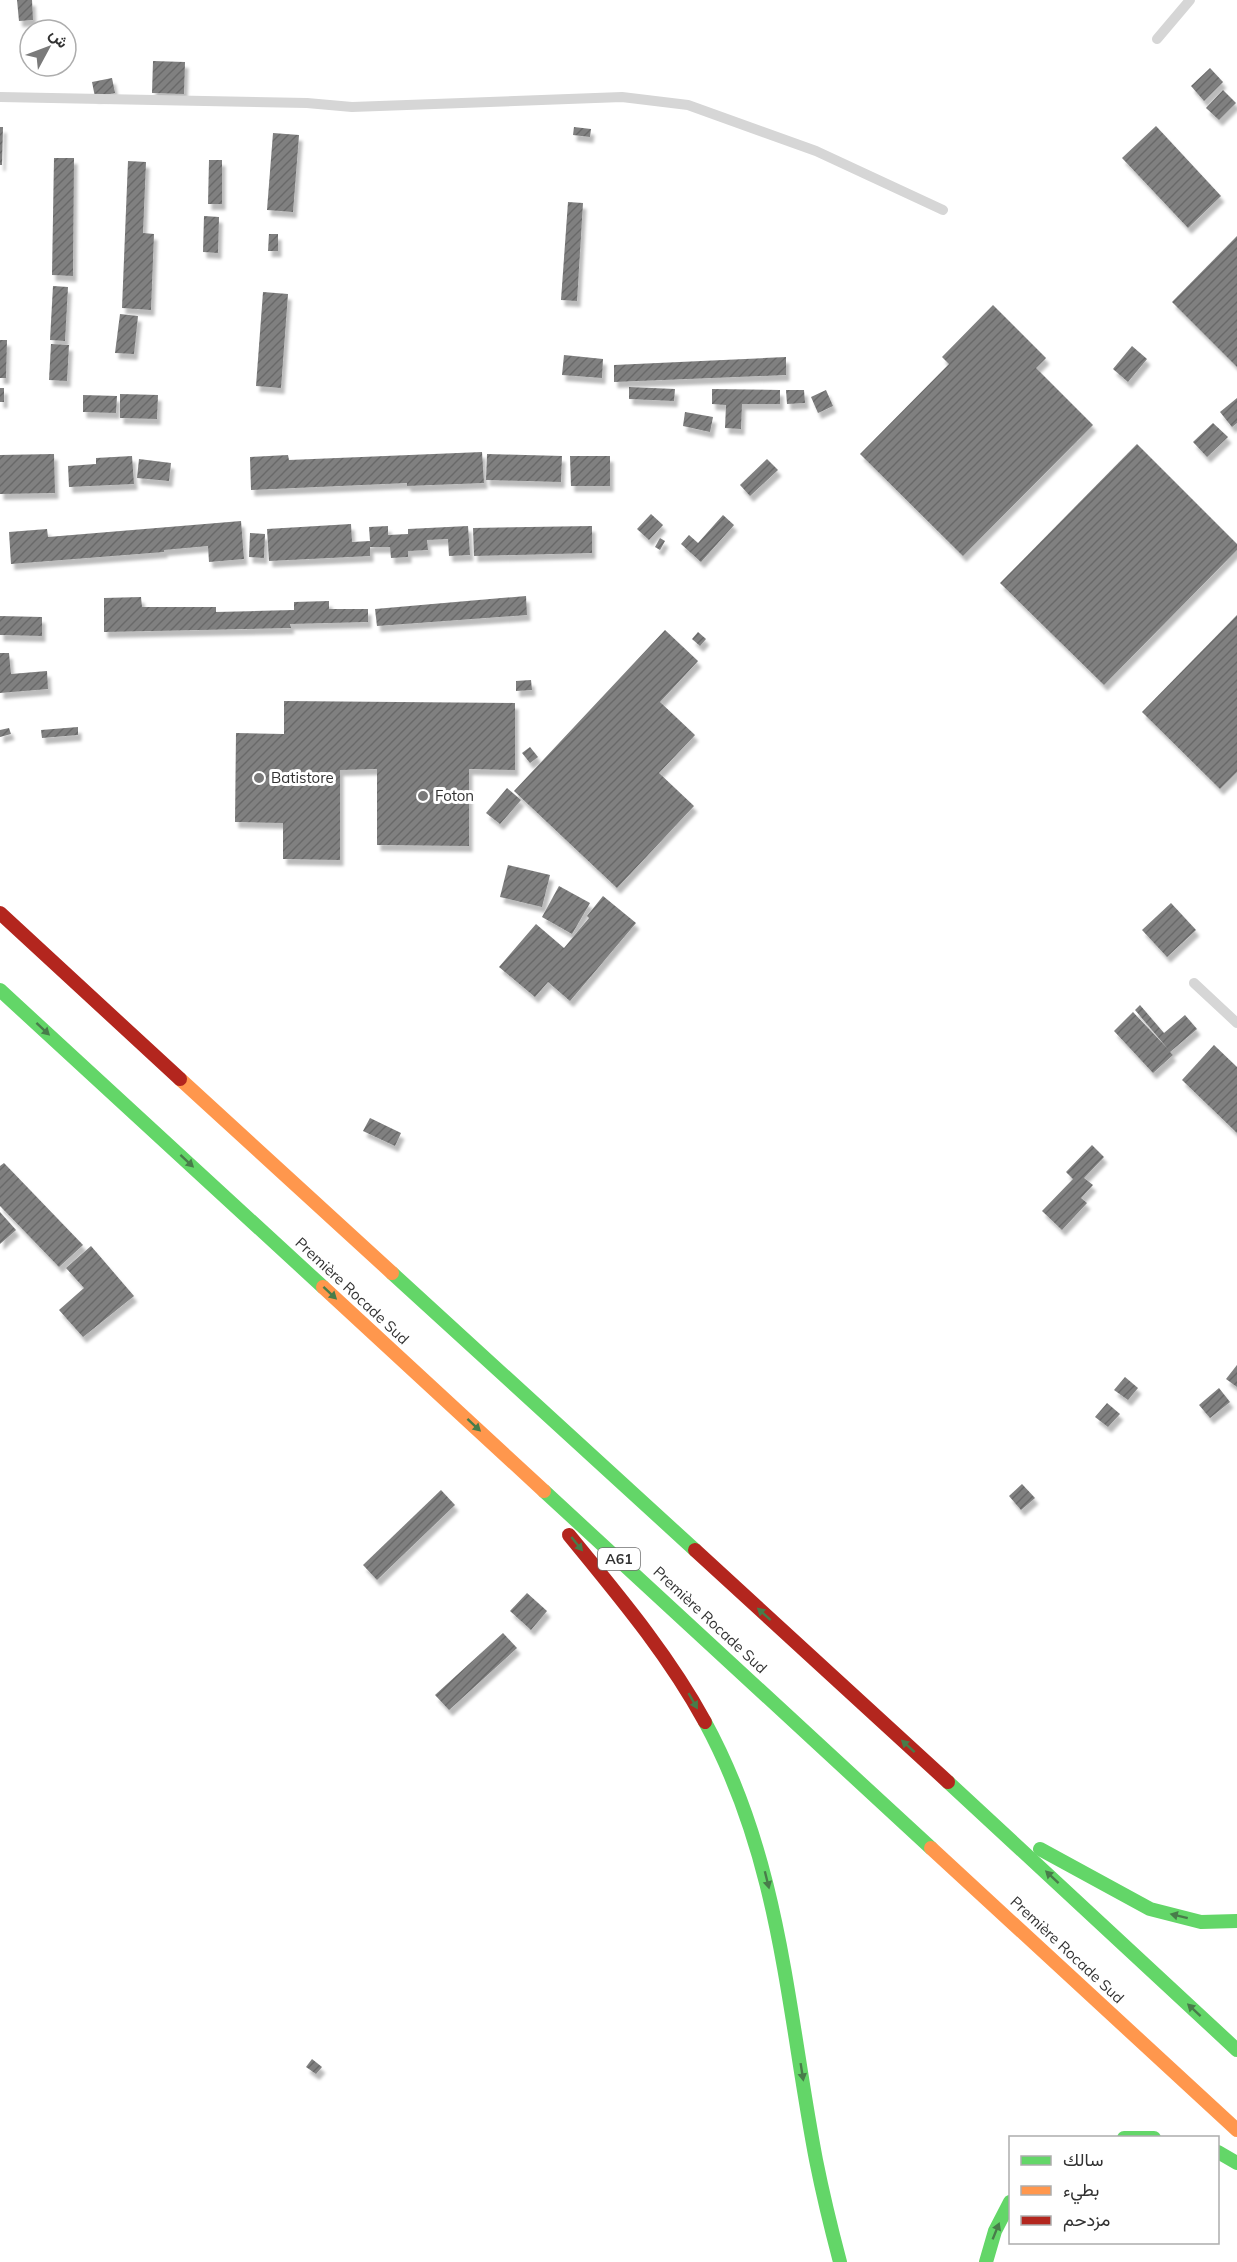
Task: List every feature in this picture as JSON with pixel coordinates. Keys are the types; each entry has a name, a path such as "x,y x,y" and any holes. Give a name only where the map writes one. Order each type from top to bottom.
{"highway":[{"path":"0,913 400,1282 993,1822 1237,2050"},
{"name":"Première Rocade Sud","path":"0,990 1237,2130"},
{"path":"501,1450 649,1634 682,1682 712,1734 738,1791 758,1846 776,1918 814,2151 840,2262"},
{"path":"993,1822 1150,1909 1201,1922 1237,1921"},
{"path":"1219,2153 1237,2163"},
{"path":"986,2262 1000,2221 1009,2205"}],"lane":[{"path":"1157,39 1190,0"},
{"path":"0,97 307,103 352,107 622,97 688,105 816,151 943,210"},
{"path":"1194,983 1237,1023"}],"building":[{"path":"17,0 32,0 33,18 19,18"},
{"path":"153,61 185,62 184,94 152,93"},
{"path":"1210,68 1223,82 1204,101 1191,86"},
{"path":"112,78 115,93 95,97 92,82"},
{"path":"1223,90 1236,103 1219,120 1206,108"},
{"path":"1156,126 1221,196 1188,228 1122,158"},
{"path":"0,127 3,127 2,165 0,165"},
{"path":"574,127 591,129 590,137 573,135"},
{"path":"273,133 299,135 293,212 267,210"},
{"path":"54,158 74,158 73,276 52,275"},
{"path":"209,160 222,160 222,204 208,204"},
{"path":"128,161 146,162 143,233 154,234 151,310 122,308"},
{"path":"568,202 583,203 577,301 561,300"},
{"path":"204,216 219,217 218,253 203,252"},
{"path":"269,234 278,234 278,251 268,251"},
{"path":"1237,236 1237,367 1172,302"},
{"path":"53,286 68,287 65,341 50,340"},
{"path":"263,292 288,294 281,388 256,386"},
{"path":"993,305 1046,358 1036,368 1093,425 963,556 860,454 949,364 942,357"},
{"path":"120,314 138,316 134,354 115,353"},
{"path":"0,340 7,340 6,378 0,378"},
{"path":"51,344 69,345 67,381 49,380"},
{"path":"1132,346 1147,359 1128,382 1113,369"},
{"path":"564,355 603,359 602,378 562,375"},
{"path":"786,357 786,375 614,382 614,365"},
{"path":"629,387 675,389 674,401 629,399"},
{"path":"0,388 4,388 4,402 0,402"},
{"path":"712,389 780,390 780,404 742,404 741,429 725,428 726,405 712,404"},
{"path":"786,390 804,390 805,403 787,404"},
{"path":"826,390 833,406 818,413 811,397"},
{"path":"120,394 158,395 157,419 120,418"},
{"path":"83,395 117,396 116,413 83,412"},
{"path":"1237,398 1237,423 1232,427 1220,412"},
{"path":"685,412 713,417 710,432 683,426"},
{"path":"1213,423 1228,437 1207,457 1193,442"},
{"path":"1137,444 1237,544 1237,550 1104,685 1000,583"},
{"path":"482,452 484,483 407,486 407,483 251,490 250,457 288,455 289,460"},
{"path":"54,454 55,493 0,494 0,455"},
{"path":"487,454 562,456 561,482 486,480"},
{"path":"132,456 134,484 69,487 68,466 96,464 96,458"},
{"path":"570,456 610,456 610,486 571,486"},
{"path":"139,459 171,463 169,481 137,478"},
{"path":"767,459 778,470 750,496 740,485"},
{"path":"651,514 663,525 649,540 637,529"},
{"path":"723,515 734,525 701,562 681,544 689,535 698,543"},
{"path":"241,521 244,559 209,562 208,546 164,550 164,552 11,564 9,532 47,529 48,537"},
{"path":"351,524 352,542 370,541 369,527 388,526 388,535 408,534 408,529 468,526 470,555 449,556 448,539 427,540 428,550 408,551 408,557 391,558 390,547 370,547 370,556 269,561 267,529"},
{"path":"592,526 592,553 474,556 473,528"},
{"path":"250,533 265,534 264,558 249,557"},
{"path":"660,538 665,541 660,550 655,547"},
{"path":"526,596 527,615 377,626 375,609"},
{"path":"141,597 142,607 216,607 216,612 294,610 294,602 329,601 329,609 368,609 368,622 290,624 291,628 104,632 104,598"},
{"path":"1237,615 1237,772 1220,789 1142,712"},
{"path":"0,616 42,617 42,636 0,635"},
{"path":"665,630 698,661 660,702 695,735 659,773 694,806 617,888 514,791"},
{"path":"698,632 706,639 700,646 692,639"},
{"path":"0,653 9,653 11,674 47,671 48,689 0,693"},
{"path":"531,680 532,690 516,691 516,681"},
{"name":"Foton","path":"284,701 515,703 515,770 469,769 469,846 377,845 377,769 340,770 340,860 283,859 283,823 235,822 236,733 284,734"},
{"path":"78,727 78,735 42,738 41,730"},
{"path":"9,728 11,734 0,737 0,730"},
{"path":"530,747 538,757 530,763 522,753"},
{"path":"507,788 521,800 500,824 486,813"},
{"path":"508,865 550,875 542,907 500,897"},
{"path":"559,886 590,903 572,934 542,917"},
{"path":"603,896 636,923 570,1001 548,982 535,997 499,967 536,924 564,948 589,918 587,916"},
{"path":"1171,903 1196,930 1167,957 1142,930"},
{"path":"1140,1005 1164,1033 1185,1015 1197,1029 1170,1052 1173,1055 1153,1073 1114,1031 1133,1012 1168,1049 1135,1010"},
{"path":"1214,1045 1237,1067 1237,1133 1182,1080"},
{"path":"370,1118 401,1133 395,1146 363,1131"},
{"path":"1092,1145 1104,1157 1084,1178 1093,1185 1081,1198 1087,1203 1062,1230 1042,1211 1073,1179 1066,1172"},
{"path":"4,1163 83,1245 59,1267 0,1206 0,1166"},
{"path":"0,1212 16,1230 0,1244"},
{"path":"91,1246 134,1296 83,1337 59,1310 84,1288 66,1268"},
{"path":"1237,1365 1237,1387 1226,1379"},
{"path":"1125,1377 1138,1388 1128,1400 1114,1390"},
{"path":"1219,1388 1230,1402 1210,1418 1199,1405"},
{"path":"1107,1403 1120,1414 1108,1427 1095,1417"},
{"path":"1022,1484 1035,1498 1021,1510 1009,1496"},
{"path":"441,1490 455,1505 377,1580 363,1565"},
{"path":"527,1593 547,1611 531,1630 510,1611"},
{"path":"503,1633 517,1648 449,1710 435,1695"},
{"path":"312,2059 322,2067 316,2074 306,2067"}],"traffic: fast":[{"path":"0,990 323,1287"},
{"path":"392,1273 695,1550"},
{"path":"544,1491 931,1848"},
{"path":"705,1722 730,1775 750,1828 766,1882 778,1936 816,2160 840,2262"},
{"path":"948,1782 1237,2050"},
{"path":"1040,1849 1150,1909 1201,1922 1237,1921"},
{"path":"1219,2153 1237,2163"},
{"path":"986,2262 995,2231 1009,2204"}],"traffic: slow":[{"path":"180,1079 392,1273"},
{"path":"323,1287 544,1491"},
{"path":"931,1848 1237,2130"}],"traffic: jam":[{"path":"0,913 180,1079"},
{"path":"569,1535 659,1649 705,1722"},
{"path":"695,1550 948,1782"}],"place":[{"name":"Batistore","path":"259,778"},
{"name":"Foton","path":"423,796"}]}
